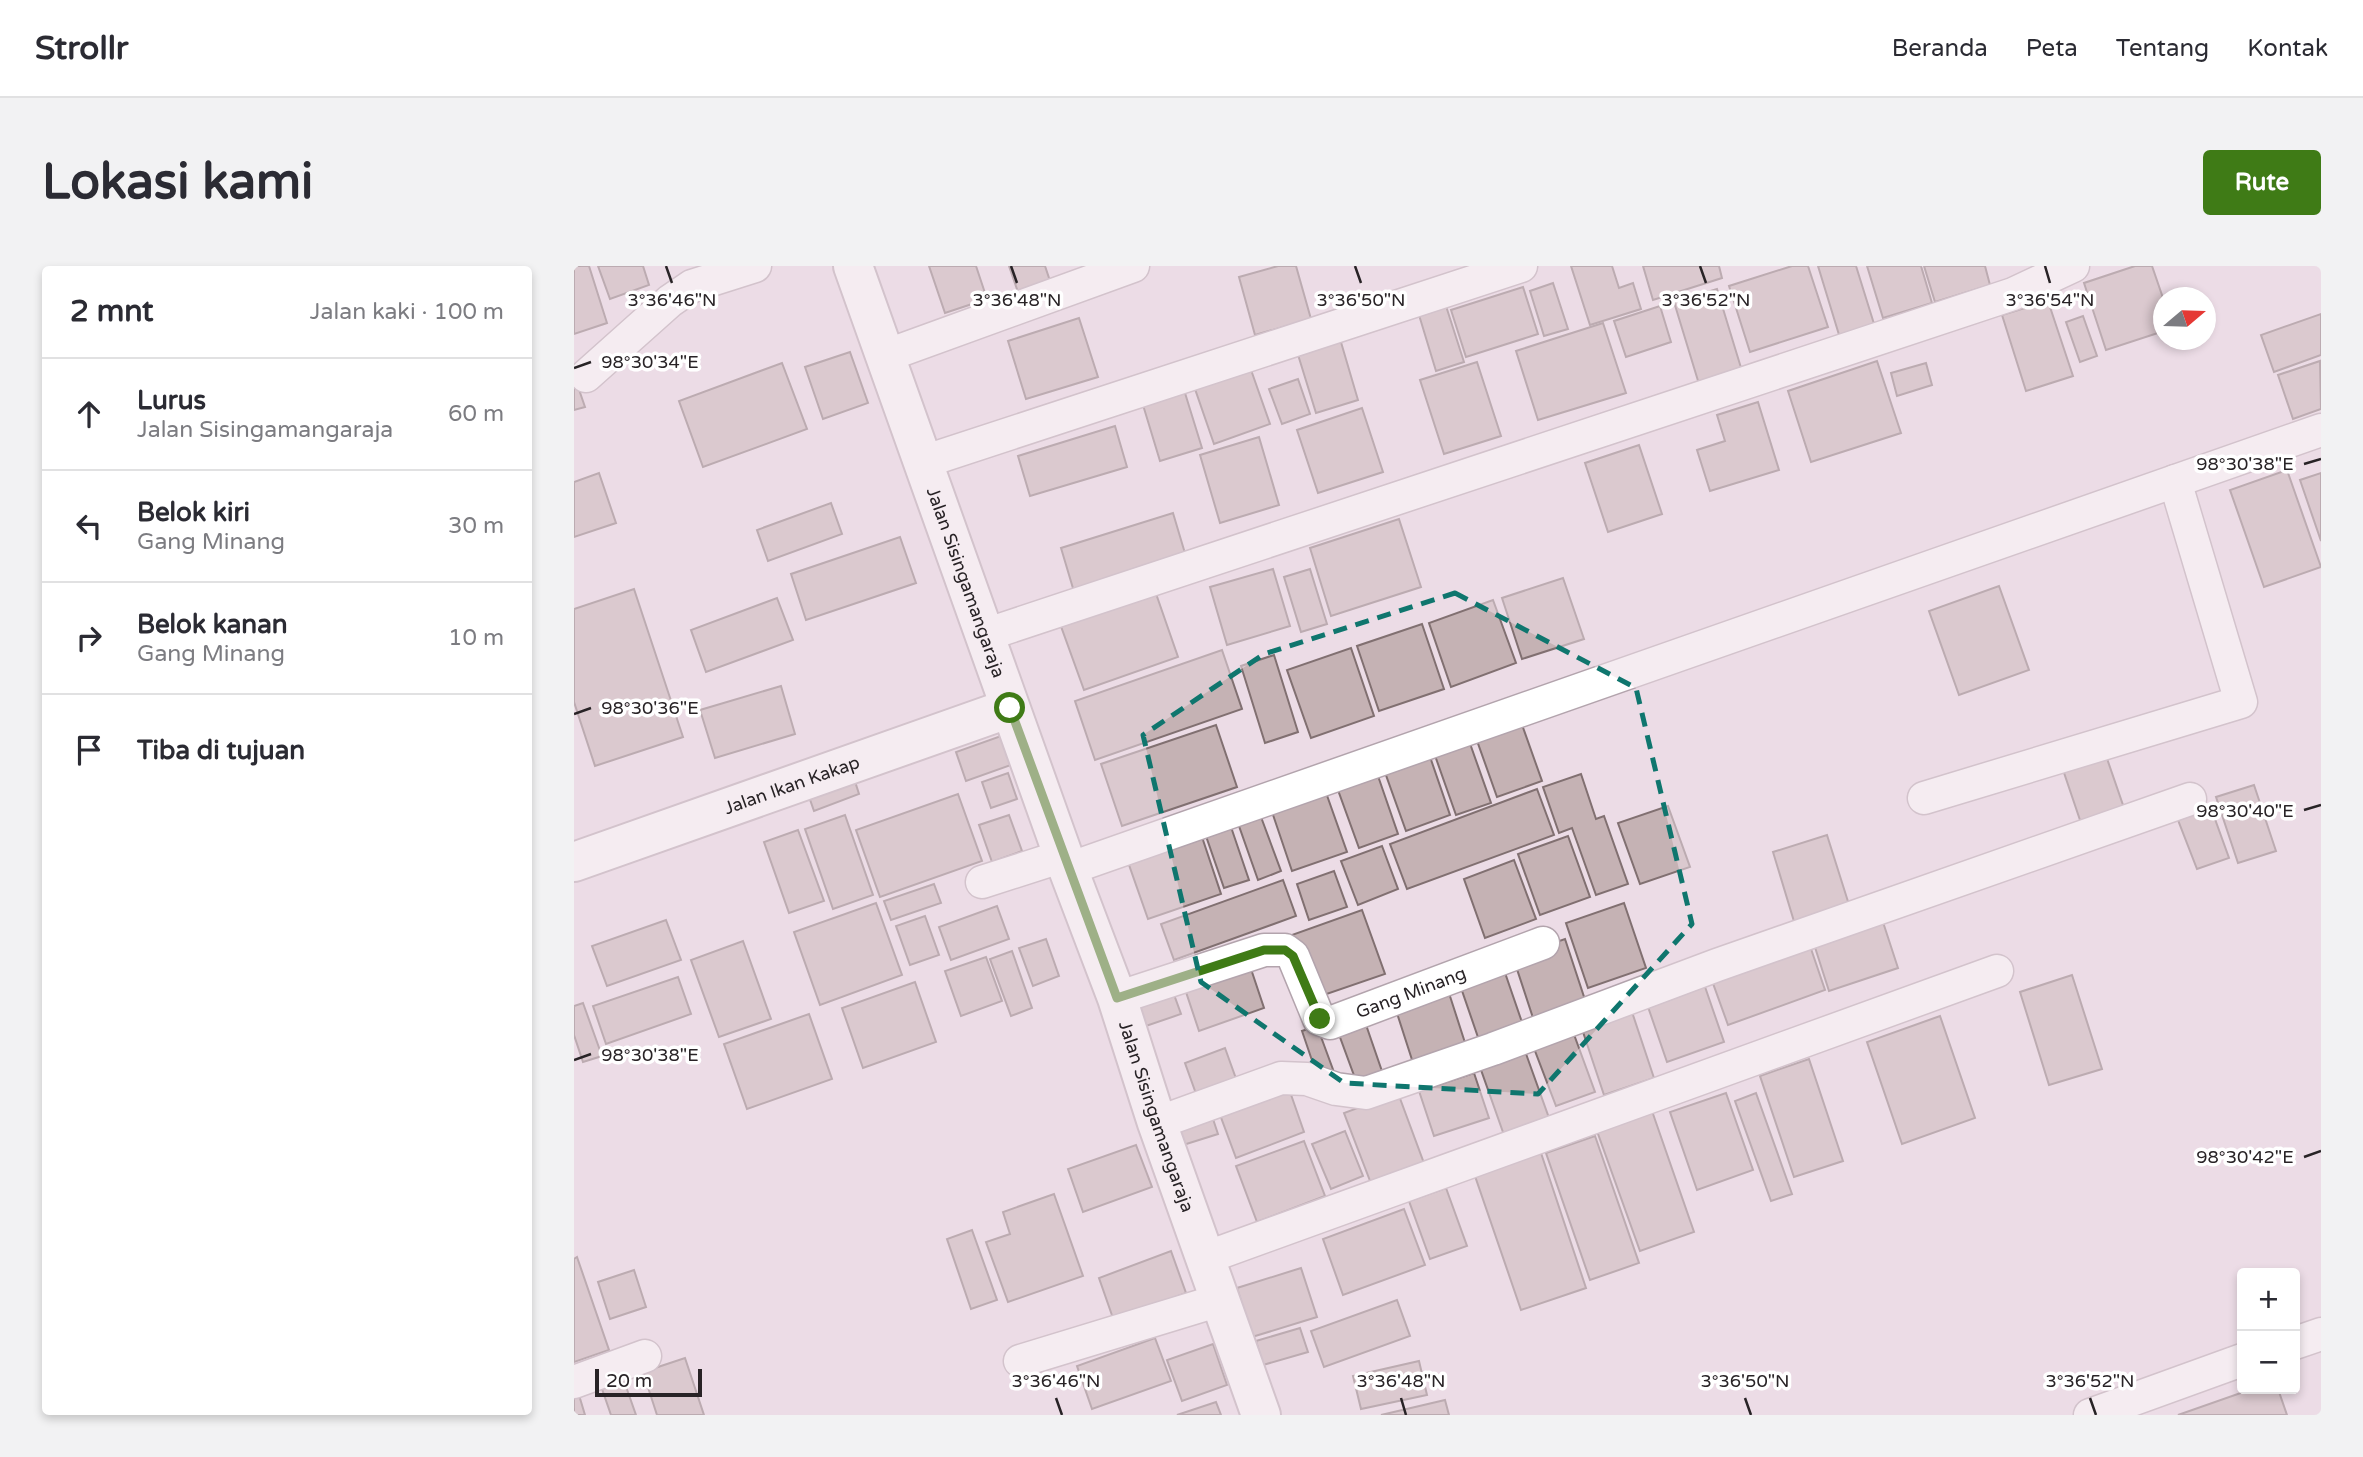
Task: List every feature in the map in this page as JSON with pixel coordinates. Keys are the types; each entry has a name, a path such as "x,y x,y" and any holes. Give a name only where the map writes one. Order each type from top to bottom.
{"street":[{"path":"586,376 670,301 692,286 755,266"},
{"name":"Jalan Sisingamangaraja","path":"853,266 1065,863 1117,998 1157,1123 1261,1415"},
{"path":"885,356 1133,266"},
{"path":"923,462 1521,266"},
{"path":"985,635 2000,298 2073,266"},
{"path":"982,882 1065,863 2321,430"},
{"path":"1924,798 2241,702 2175,481"},
{"name":"Jalan Ikan Kakap","path":"574,862 1010,708"},
{"path":"1157,1123 1281,1078 1307,1079 1336,1089 1366,1093 1493,1049 1730,960 2190,799"},
{"name":"Gang Minang","path":"1117,998 1264,950 1285,950 1293,956 1320,1019 1330,1023 1543,943"},
{"path":"1205,1258 1997,971"},
{"path":"1020,1361 1220,1300"},
{"path":"2300,1341 2321,1334"},
{"path":"574,1382 645,1356"},
{"path":"2090,1415 2237,1362"}],"highlighted area":[{"path":"1455,593 1636,688 1692,924 1538,1094 1344,1083 1201,982 1143,735 1264,654"}],"building":[{"path":"574,266 589,266 607,323 574,334"},
{"path":"598,266 643,266 649,285 610,299"},
{"path":"929,266 976,266 987,299 945,313"},
{"path":"1009,266 1045,266 1051,284 1019,295"},
{"path":"1278,266 1296,266 1311,319 1255,335 1239,277"},
{"path":"1571,266 1612,266 1619,288 1633,283 1641,309 1590,325"},
{"path":"1643,266 1719,266 1722,278 1653,300"},
{"path":"1792,266 1808,266 1828,327 1750,352 1729,286"},
{"path":"1818,266 1856,266 1875,327 1840,338"},
{"path":"1867,266 1921,266 1932,303 1883,318"},
{"path":"1924,266 1985,266 1990,285 1935,302"},
{"path":"2135,266 2152,266 2159,287 2153,287 2153,335 2106,350 2084,283"},
{"path":"1553,283 1568,329 1544,336 1530,291"},
{"path":"1523,287 1538,334 1466,357 1451,310"},
{"path":"1717,289 1742,371 1699,384 1674,302"},
{"path":"2048,301 2073,376 2026,391 2002,315"},
{"path":"1446,306 1464,362 1436,371 1419,315"},
{"path":"1660,306 1671,342 1626,357 1614,321"},
{"path":"2321,314 2321,355 2274,372 2261,335"},
{"path":"2083,316 2097,356 2080,362 2066,322"},
{"path":"1079,318 1098,377 1026,399 1008,341"},
{"path":"1603,323 1626,393 1538,420 1516,351"},
{"path":"1338,332 1358,400 1316,413 1295,345"},
{"path":"850,352 868,403 823,419 805,367"},
{"path":"1877,361 1901,433 1811,462 1788,391"},
{"path":"2320,361 2321,409 2293,419 2278,375"},
{"path":"1477,362 1501,436 1444,454 1420,380"},
{"path":"782,363 807,429 703,467 679,401"},
{"path":"1926,363 1932,385 1897,396 1891,373"},
{"path":"1250,367 1270,424 1214,444 1194,386"},
{"path":"574,375 585,407 574,410"},
{"path":"1298,379 1310,414 1282,424 1269,389"},
{"path":"1185,393 1202,448 1160,461 1143,405"},
{"path":"1758,402 1779,470 1710,491 1697,450 1725,441 1717,415"},
{"path":"1362,408 1383,472 1318,493 1297,430"},
{"path":"1115,426 1127,467 1030,496 1018,456"},
{"path":"1259,437 1279,505 1220,523 1200,455"},
{"path":"1639,445 1662,514 1608,532 1585,463"},
{"path":"2287,470 2321,567 2264,587 2230,490"},
{"path":"599,473 616,523 574,537 574,482"},
{"path":"2321,473 2321,541 2300,480"},
{"path":"831,503 842,534 768,561 757,530"},
{"path":"1173,513 1187,560 1075,595 1061,548"},
{"path":"1399,519 1421,587 1331,616 1310,548"},
{"path":"900,537 916,583 806,620 791,574"},
{"path":"1273,569 1290,626 1227,645 1210,587"},
{"path":"1310,569 1327,624 1301,632 1284,577"},
{"path":"1563,578 1584,639 1522,659 1502,598"},
{"path":"1153,585 1178,657 1084,690 1058,618"},
{"path":"1999,586 2029,670 1959,695 1929,611"},
{"path":"634,589 683,737 595,766 574,702 574,609"},
{"path":"777,598 793,640 706,672 691,630"},
{"path":"1493,600 1516,663 1451,687 1429,623"},
{"path":"1422,624 1444,689 1379,711 1357,646"},
{"path":"1351,648 1374,716 1311,738 1287,670"},
{"path":"1222,650 1242,709 1095,760 1075,701"},
{"path":"1274,655 1298,732 1265,743 1241,666"},
{"path":"781,686 795,734 715,758 700,710"},
{"path":"1520,719 1542,781 1497,797 1475,735"},
{"path":"1216,725 1237,787 1122,826 1101,764"},
{"path":"1467,735 1491,803 1456,815 1432,747"},
{"path":"1001,736 1011,765 966,781 956,752"},
{"path":"2102,744 2124,808 2081,823 2059,758"},
{"path":"1427,748 1450,815 1406,831 1382,764"},
{"path":"852,772 859,794 814,811 806,788"},
{"path":"1008,773 1017,799 991,808 982,782"},
{"path":"1581,774 1596,819 1604,816 1628,884 1596,895 1572,828 1559,833 1543,787"},
{"path":"1378,776 1398,834 1359,848 1338,790"},
{"path":"2254,785 2276,851 2238,863 2216,797"},
{"path":"1324,787 1347,852 1292,871 1270,806"},
{"path":"1537,789 1554,835 1407,889 1390,844"},
{"path":"958,794 982,861 880,897 856,830"},
{"path":"1668,806 1690,867 1640,884 1618,823"},
{"path":"2211,808 2229,858 2197,869 2178,820"},
{"path":"845,815 873,895 833,909 805,829"},
{"path":"1009,815 1022,851 992,862 979,825"},
{"path":"1261,817 1281,871 1258,880 1239,826"},
{"path":"1231,827 1249,880 1224,888 1206,836"},
{"path":"798,830 824,901 789,913 764,842"},
{"path":"1827,835 1851,911 1796,928 1773,852"},
{"path":"1568,836 1590,897 1540,915 1518,854"},
{"path":"1202,837 1221,894 1148,919 1128,862"},
{"path":"1382,846 1398,889 1358,905 1341,861"},
{"path":"1514,860 1536,919 1485,938 1464,879"},
{"path":"1334,871 1347,907 1309,920 1297,884"},
{"path":"1283,880 1296,916 1174,960 1161,924"},
{"path":"934,884 941,903 891,920 884,901"},
{"path":"876,903 902,975 820,1005 794,932"},
{"path":"1624,903 1646,968 1588,988 1566,923"},
{"path":"997,906 1009,939 951,960 939,927"},
{"path":"1362,910 1385,974 1312,999 1289,936"},
{"path":"925,916 939,955 910,965 896,926"},
{"path":"1881,916 1898,968 1829,991 1812,938"},
{"path":"666,920 681,960 607,986 592,946"},
{"path":"1046,939 1059,976 1033,986 1019,948"},
{"path":"1565,939 1588,1009 1536,1027 1513,957"},
{"path":"1808,940 1825,990 1728,1025 1710,975"},
{"path":"743,941 771,1019 719,1037 691,960"},
{"path":"1012,951 1032,1008 1011,1016 990,959"},
{"path":"986,957 1002,1001 961,1016 945,971"},
{"path":"1502,964 1525,1031 1481,1046 1458,979"},
{"path":"1250,966 1264,1008 1199,1031 1185,989"},
{"path":"2072,975 2102,1069 2049,1085 2020,992"},
{"path":"678,977 691,1014 606,1044 593,1006"},
{"path":"1703,981 1724,1042 1667,1062 1646,1001"},
{"path":"915,982 936,1042 863,1068 842,1008"},
{"path":"1172,989 1181,1014 1143,1027 1134,1003"},
{"path":"1448,990 1468,1052 1415,1069 1395,1007"},
{"path":"583,1003 602,1056 583,1062 574,1035 574,1006"},
{"path":"1630,1006 1654,1078 1604,1095 1580,1023"},
{"path":"809,1014 832,1079 747,1109 724,1044"},
{"path":"1940,1016 1975,1118 1902,1144 1867,1042"},
{"path":"1364,1019 1385,1080 1359,1089 1337,1029"},
{"path":"1317,1026 1335,1075 1319,1081 1302,1031"},
{"path":"1572,1029 1595,1092 1556,1106 1532,1043"},
{"path":"1225,1048 1239,1087 1199,1102 1185,1063"},
{"path":"1525,1051 1549,1118 1504,1135 1480,1067"},
{"path":"1809,1059 1843,1161 1794,1177 1760,1076"},
{"path":"1474,1073 1489,1118 1434,1136 1419,1091"},
{"path":"1288,1086 1304,1132 1236,1158 1219,1112"},
{"path":"1398,1093 1425,1166 1372,1186 1344,1113"},
{"path":"1726,1093 1753,1170 1697,1190 1670,1112"},
{"path":"1756,1093 1792,1194 1771,1201 1735,1101"},
{"path":"1652,1111 1694,1232 1640,1251 1597,1131"},
{"path":"1211,1113 1218,1134 1180,1146 1174,1126"},
{"path":"1345,1131 1363,1176 1331,1189 1312,1144"},
{"path":"1595,1136 1639,1263 1590,1280 1546,1153"},
{"path":"1304,1141 1325,1196 1257,1222 1236,1166"},
{"path":"1136,1145 1152,1187 1083,1212 1068,1169"},
{"path":"1541,1153 1586,1288 1521,1310 1475,1176"},
{"path":"1446,1188 1467,1246 1430,1259 1409,1201"},
{"path":"1054,1194 1083,1276 1008,1302 986,1242 1010,1234 1003,1212"},
{"path":"1404,1209 1425,1265 1343,1295 1323,1239"},
{"path":"972,1230 997,1300 971,1309 947,1239"},
{"path":"1171,1251 1186,1293 1114,1321 1099,1278"},
{"path":"577,1257 609,1350 574,1362 574,1259"},
{"path":"1301,1268 1317,1317 1252,1337 1237,1288"},
{"path":"634,1270 646,1307 610,1319 598,1282"},
{"path":"1397,1300 1410,1336 1324,1367 1311,1331"},
{"path":"1300,1328 1308,1352 1263,1365 1256,1341"},
{"path":"1155,1338 1171,1381 1092,1409 1077,1366"},
{"path":"1213,1344 1227,1385 1182,1401 1167,1360"},
{"path":"685,1358 704,1415 657,1415 643,1372"},
{"path":"1419,1361 1427,1395 1361,1409 1353,1376"},
{"path":"623,1378 636,1415 611,1415 601,1386"},
{"path":"2238,1394 2280,1394 2287,1415 2178,1415"},
{"path":"579,1395 585,1415 574,1415 574,1397"},
{"path":"1445,1400 1449,1415 1381,1415"},
{"path":"1216,1402 1221,1415 1177,1415"}],"route":[{"path":"1010,708 1117,998 1264,950 1285,950 1293,956 1320,1019"}]}
